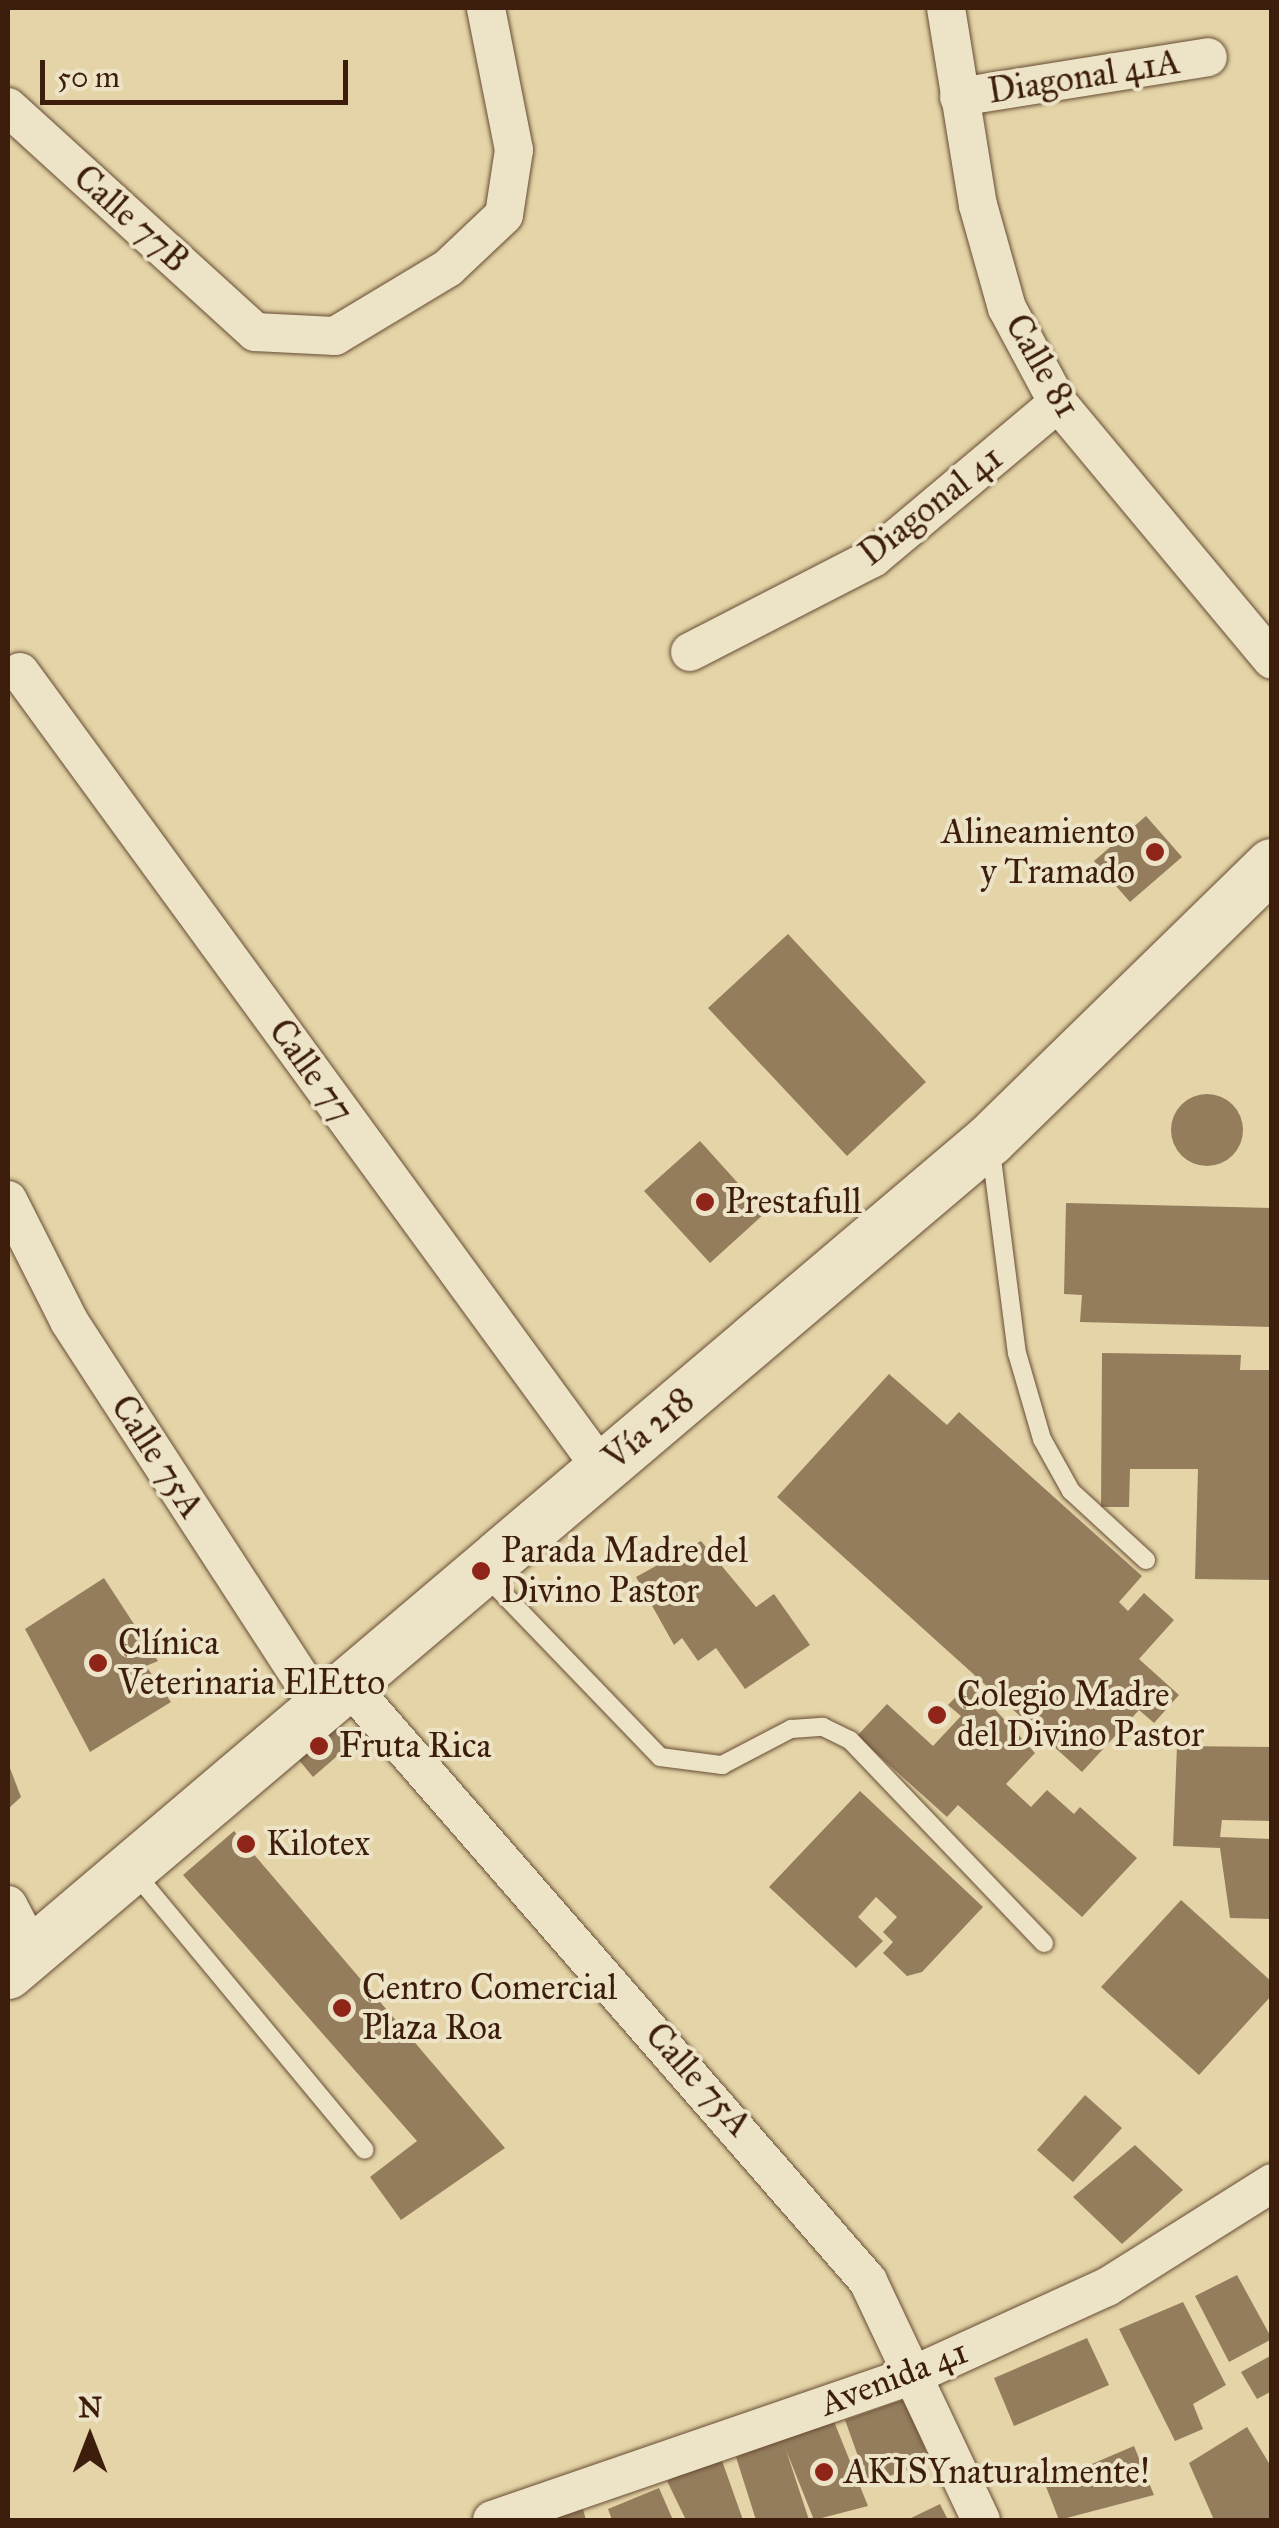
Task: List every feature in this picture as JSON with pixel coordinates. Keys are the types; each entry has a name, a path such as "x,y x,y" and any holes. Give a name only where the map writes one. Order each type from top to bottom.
{"main road":[{"name":"Vía 218","path":"20,1962 990,1140 1272,866"}],"street":[{"name":"Calle 77B","path":"8,107 255,332 335,336 448,268 504,216 514,150 486,8"},
{"name":"Calle 81","path":"946,8 959,96 1007,308 1058,404 1272,660"},
{"name":"Diagonal 41A","path":"959,96 1208,56"},
{"name":"Diagonal 41","path":"690,652 873,558 1058,404"},
{"name":"Calle 77","path":"20,672 602,1469"},
{"name":"Calle 75A","path":"8,1200 69,1321 334,1696 767,2158 868,2281 918,2373 981,2520"},
{"path":"8,1904 20,1962"},
{"name":"Avenida 41","path":"492,2520 918,2373 1107,2288 1272,2183"}],"lane":[{"path":"990,1140 1017,1353 1042,1440 1071,1491 1146,1560"},
{"path":"481,1570 660,1756 722,1766 807,1728 850,1740 1044,1942"},
{"path":"131,1868 365,2150"}],"building":[{"path":"1146,816 1182,857 1130,902 1094,861"},
{"path":"788,934 926,1082 847,1156 708,1008"},
{"path":"1207,1094 1232,1105 1243,1130 1232,1155 1207,1166 1182,1155 1171,1130 1182,1105"},
{"name":"Prestafull","path":"700,1141 765,1213 710,1263 644,1191"},
{"path":"1066,1203 1272,1208 1272,1327 1080,1322 1082,1295 1064,1294"},
{"path":"1102,1353 1241,1355 1240,1370 1272,1370 1272,1580 1195,1579 1198,1469 1130,1469 1129,1507 1101,1507"},
{"path":"889,1374 947,1425 959,1412 1142,1576 1119,1602 1128,1611 1144,1593 1174,1620 1139,1659 1179,1695 1154,1723 1139,1710 1082,1772 777,1497"},
{"path":"701,1541 756,1607 774,1594 810,1645 745,1689 716,1648 698,1661 682,1638 674,1645 636,1577"},
{"name":"Clínica Veterinaria ElEtto","path":"104,1578 158,1661 146,1666 171,1702 90,1752 25,1629"},
{"path":"970,1682 1035,1753 1006,1784 1031,1807 1047,1790 1074,1814 1080,1807 1137,1858 1082,1917 958,1805 947,1817 857,1736 887,1704 933,1746 961,1716 948,1705"},
{"name":"Fruta Rica","path":"325,1714 351,1744 313,1777 288,1747"},
{"path":"1177,1746 1272,1747 1272,1821 1222,1820 1220,1837 1272,1839 1272,1919 1230,1918 1220,1848 1173,1846"},
{"path":"8,1763 21,1797 8,1809"},
{"path":"860,1791 983,1907 922,1972 907,1976 883,1953 893,1942 883,1932 897,1917 876,1897 858,1917 883,1941 856,1968 769,1887"},
{"name":"Centro Comercial Plaza Roa","path":"234,1831 505,2148 401,2220 370,2177 417,2141 183,1875"},
{"path":"1181,1900 1272,1982 1272,1995 1199,2075 1101,1987"},
{"path":"1085,2095 1122,2128 1073,2182 1037,2150"},
{"path":"1135,2145 1183,2190 1122,2244 1073,2197"},
{"path":"1237,2275 1272,2339 1229,2362 1195,2296"},
{"path":"1183,2302 1226,2385 1193,2404 1203,2429 1175,2441 1119,2329"},
{"path":"1087,2338 1109,2385 1014,2426 994,2378"},
{"path":"1272,2355 1272,2391 1257,2399 1241,2372"},
{"path":"905,2399 930,2461 868,2484 845,2420"},
{"path":"833,2419 868,2506 814,2520 786,2450 809,2520 756,2520 736,2457"},
{"path":"1247,2427 1272,2468 1272,2520 1214,2520 1189,2463"},
{"path":"1134,2446 1154,2495 1059,2520 1045,2484"},
{"path":"720,2455 743,2520 686,2520 667,2481"},
{"path":"659,2488 673,2520 612,2520 608,2509"},
{"path":"940,2504 948,2520 907,2520"},
{"path":"582,2506 586,2520 549,2520"}],"place":[{"name":"Alineamiento y Tramado","path":"1155,852"},
{"name":"Prestafull","path":"705,1202"},
{"name":"Parada Madre del Divino Pastor","path":"481,1571"},
{"name":"Clínica Veterinaria ElEtto","path":"98,1663"},
{"name":"Colegio Madre del Divino Pastor","path":"937,1715"},
{"name":"Fruta Rica","path":"319,1746"},
{"name":"Kilotex","path":"246,1844"},
{"name":"Centro Comercial Plaza Roa","path":"342,2008"},
{"name":"AKISYnaturalmente!","path":"824,2472"}]}
